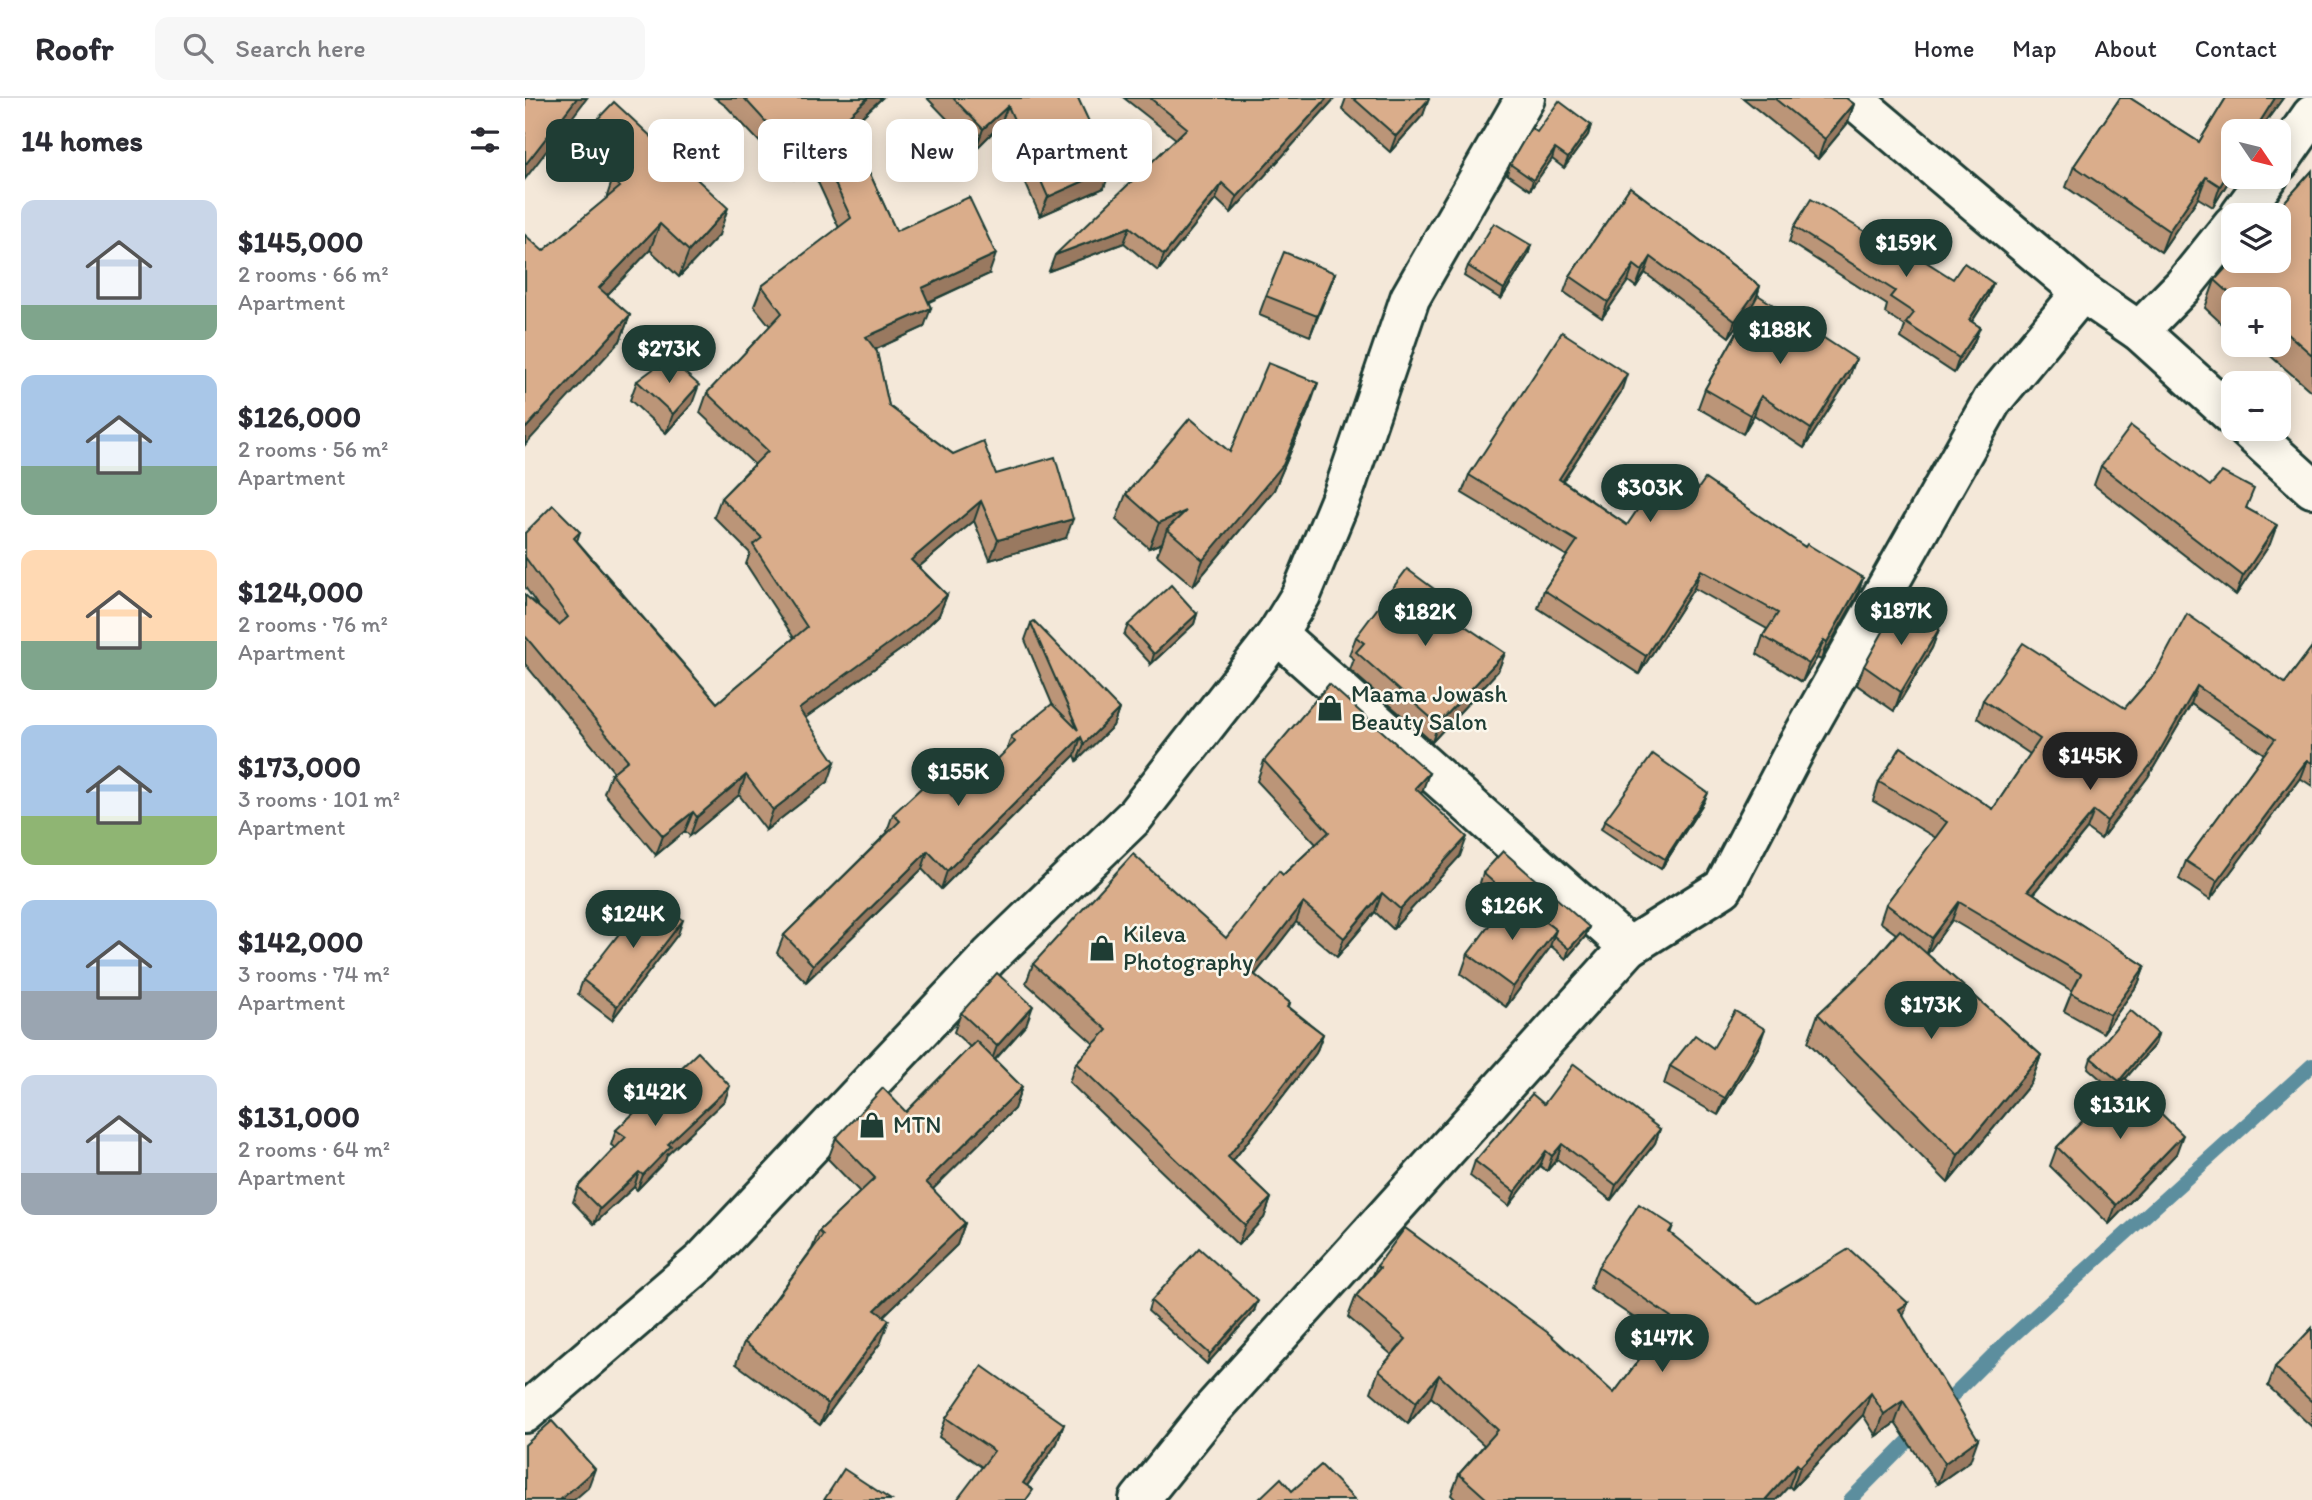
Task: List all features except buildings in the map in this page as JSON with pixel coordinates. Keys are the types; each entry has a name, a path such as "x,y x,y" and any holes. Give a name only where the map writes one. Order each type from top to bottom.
{"street":[{"path":"525,1413 702,1261 990,956 1134,817 1277,634 1301,595 1344,491 1410,298 1525,98"},
{"path":"1852,98 2082,292 2139,331 2221,405"},
{"path":"2291,145 2312,115"},
{"path":"2139,331 2183,286 2221,239"},
{"path":"1139,1500 1218,1403 1629,947 1723,888 1796,748 1992,401 2082,292"},
{"path":"2260,441 2312,488"},
{"path":"1277,634 1629,947"}],"waterway":[{"path":"1939,1409 2006,1342 2312,1065"},
{"path":"1850,1500 1920,1429"}],"place":[{"name":"Maama Jowash Beauty Salon","path":"1330,708"},
{"name":"Kileva Photography","path":"1102,948"},
{"name":"MTN","path":"872,1125"}]}
